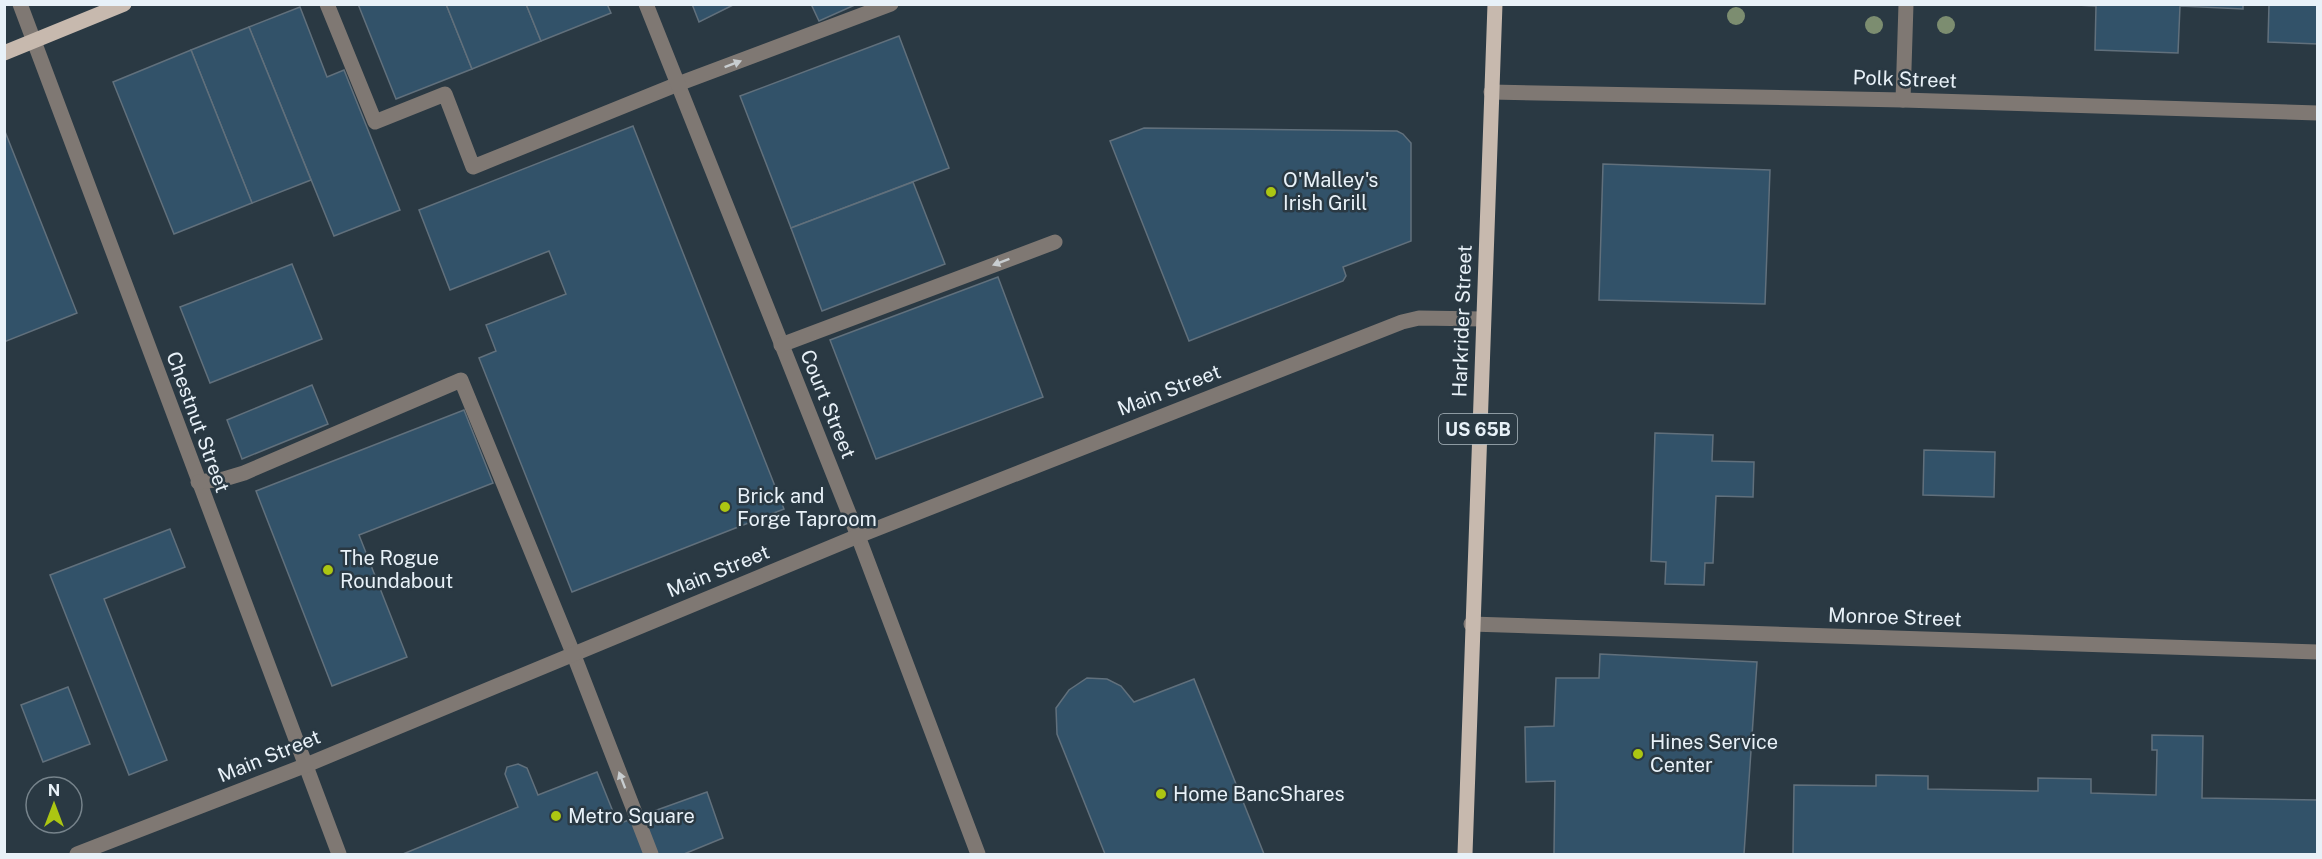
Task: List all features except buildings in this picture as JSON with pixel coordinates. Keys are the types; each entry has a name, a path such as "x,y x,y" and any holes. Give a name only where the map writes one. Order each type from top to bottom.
{"main road":[{"path":"4,53 124,4"},
{"name":"Harkrider Street","path":"1465,855 1471,624 1495,4"}],"street":[{"name":"Chestnut Street","path":"20,4 303,766 339,855"},
{"path":"327,4 375,122 445,94 473,167 678,84 891,4"},
{"name":"Court Street","path":"646,4 858,536 978,855"},
{"path":"1904,100 1906,4"},
{"name":"Polk Street","path":"1491,92 1904,100 2318,113"},
{"path":"781,345 1055,242"},
{"name":"Main Street","path":"77,855 303,766 858,536 1410,319 1483,319"},
{"path":"198,482 224,480 244,473 461,380 573,653 651,855"},
{"name":"Monroe Street","path":"1471,624 2318,652"}],"place":[{"name":"O'Malley's Irish Grill","path":"1271,192"},
{"name":"Brick and Forge Taproom","path":"725,507"},
{"name":"The Rogue Roundabout","path":"328,570"},
{"name":"Hines Service Center","path":"1638,754"},
{"name":"Home BancShares","path":"1161,794"},
{"name":"Metro Square","path":"556,816"}]}
